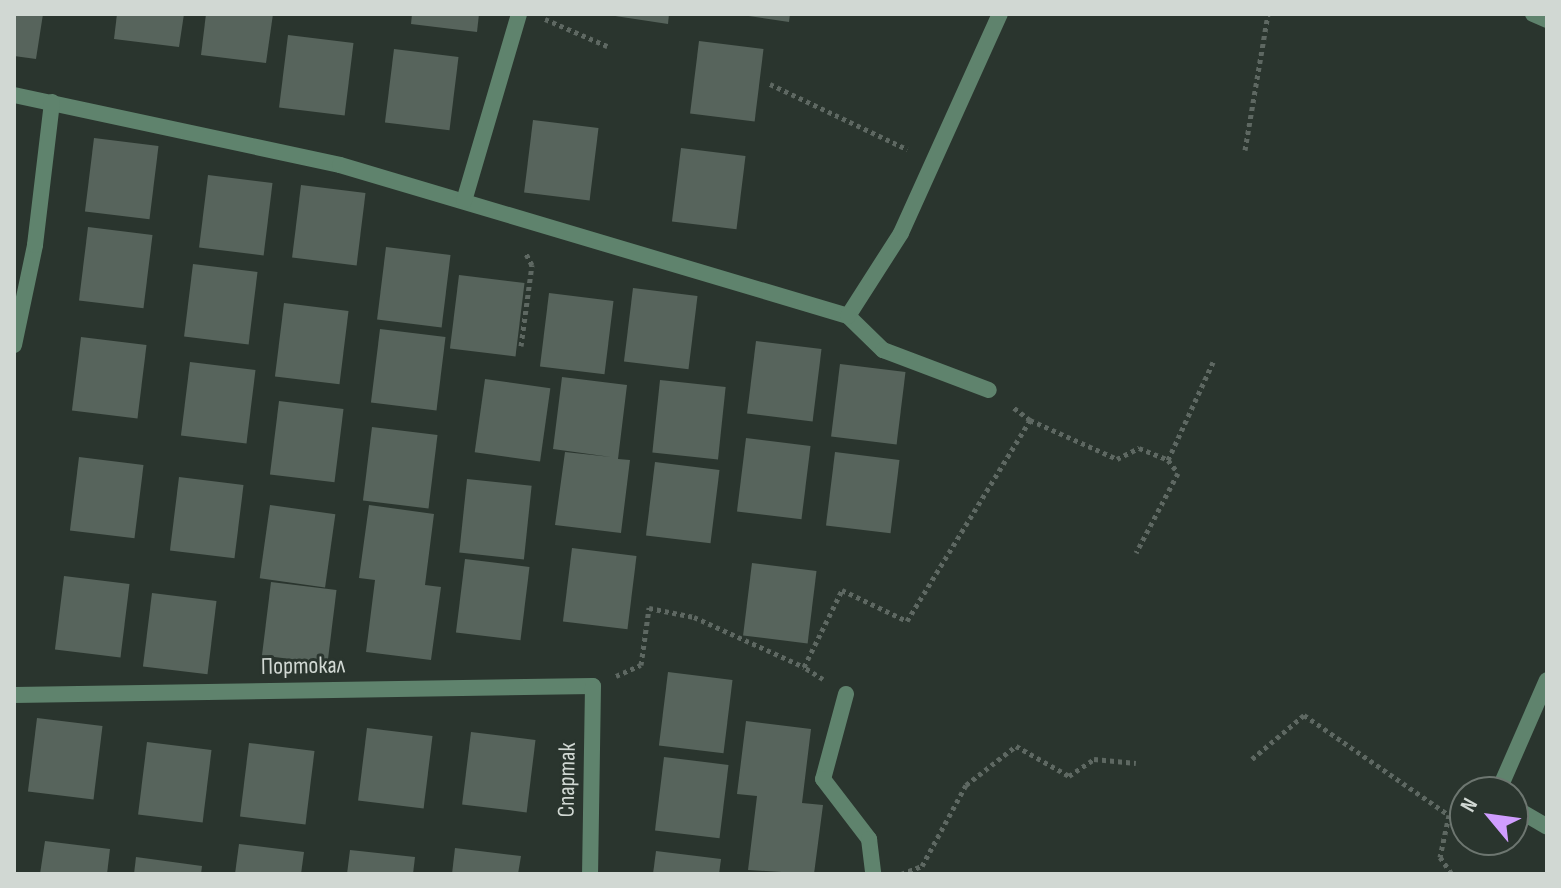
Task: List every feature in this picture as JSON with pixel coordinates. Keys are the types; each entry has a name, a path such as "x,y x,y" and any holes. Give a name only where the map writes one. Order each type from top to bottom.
{"street":[{"path":"464,201 519,14"},
{"path":"848,316 901,233 1000,14"},
{"path":"1533,14 1547,20"},
{"path":"14,95 340,165 848,316 883,350 989,390"},
{"path":"14,345 35,245 52,102"},
{"path":"1505,776 1547,680"},
{"name":"Портокал","path":"14,695 593,686"},
{"name":"Спартак","path":"590,874 593,686"},
{"path":"846,694 823,779 869,839 873,874"},
{"path":"1529,816 1547,827"}],"path":[{"path":"533,14 607,46"},
{"path":"1245,150 1268,14"},
{"path":"770,84 934,161"},
{"path":"504,213 532,265 521,346"},
{"path":"1168,460 1213,362"},
{"path":"989,390 1030,420 1117,459 1139,448 1168,460 1178,473 1136,553"},
{"path":"804,667 842,590 907,621 1030,420"},
{"path":"593,686 641,665 649,608 694,617 804,667 846,694"},
{"path":"1252,759 1304,715 1449,815 1440,857 1452,874"},
{"path":"900,874 922,866 966,785 1016,746 1069,776 1094,759 1136,763"}],"building":[{"path":"14,14 43,14 36,59 14,56"},
{"path":"117,14 184,14 179,47 114,39"},
{"path":"206,14 273,14 266,63 201,55"},
{"path":"412,14 479,14 477,32 411,24"},
{"path":"602,14 669,14 668,24"},
{"path":"735,14 790,14 789,22"},
{"path":"288,35 354,43 345,115 279,107"},
{"path":"699,41 764,49 755,121 690,113"},
{"path":"394,49 459,57 449,130 385,122"},
{"path":"533,120 599,128 590,200 524,192"},
{"path":"94,138 159,146 149,219 85,211"},
{"path":"681,148 746,156 736,229 672,221"},
{"path":"208,175 273,183 264,255 199,247"},
{"path":"301,185 366,193 357,265 292,257"},
{"path":"88,227 153,235 143,308 79,300"},
{"path":"386,247 451,255 442,327 377,319"},
{"path":"193,264 258,272 249,344 184,336"},
{"path":"459,275 525,283 515,356 450,348"},
{"path":"633,288 698,296 688,369 624,361"},
{"path":"549,293 614,301 604,374 540,366"},
{"path":"284,303 349,311 339,384 275,376"},
{"path":"380,329 446,337 436,410 371,402"},
{"path":"81,337 147,345 137,418 72,410"},
{"path":"756,341 822,349 813,421 747,413"},
{"path":"190,362 256,370 246,443 181,435"},
{"path":"840,364 906,372 897,444 831,436"},
{"path":"562,377 627,385 618,459 630,460 621,533 555,525 565,452 611,457 553,449"},
{"path":"485,379 550,388 540,461 475,452"},
{"path":"660,380 726,387 718,459 652,453"},
{"path":"279,401 344,409 334,482 270,474"},
{"path":"372,427 438,435 428,508 363,500"},
{"path":"746,438 811,446 801,519 737,511"},
{"path":"835,452 900,460 890,533 826,525"},
{"path":"79,457 144,465 134,538 70,530"},
{"path":"655,462 720,470 710,543 646,535"},
{"path":"179,477 244,485 234,558 170,550"},
{"path":"467,479 532,486 524,559 459,553"},
{"path":"270,505 335,514 325,587 260,578"},
{"path":"369,505 434,514 425,585 441,587 431,660 366,652 375,580 359,578"},
{"path":"572,548 637,556 627,629 563,621"},
{"path":"465,559 530,567 520,640 456,632"},
{"path":"752,563 817,571 808,643 743,635"},
{"path":"64,576 130,584 120,657 55,649"},
{"path":"271,582 337,590 327,663 262,655"},
{"path":"152,593 217,601 207,674 143,666"},
{"path":"668,672 733,680 723,753 659,745"},
{"path":"37,718 103,726 93,799 28,791"},
{"path":"746,721 811,729 802,803 823,805 814,874 748,870 757,796 737,794"},
{"path":"367,728 433,736 424,808 358,800"},
{"path":"471,732 536,740 527,812 462,804"},
{"path":"147,742 212,750 203,822 138,814"},
{"path":"249,743 315,751 305,824 240,816"},
{"path":"664,757 729,765 719,838 655,830"},
{"path":"45,841 110,849 107,874 40,874"},
{"path":"239,844 304,852 301,874 235,874"},
{"path":"455,848 521,856 518,874 452,874"},
{"path":"350,850 415,857 413,874 347,874"},
{"path":"656,851 721,859 719,874 653,874"},
{"path":"136,857 202,866 201,874 134,874"}]}
